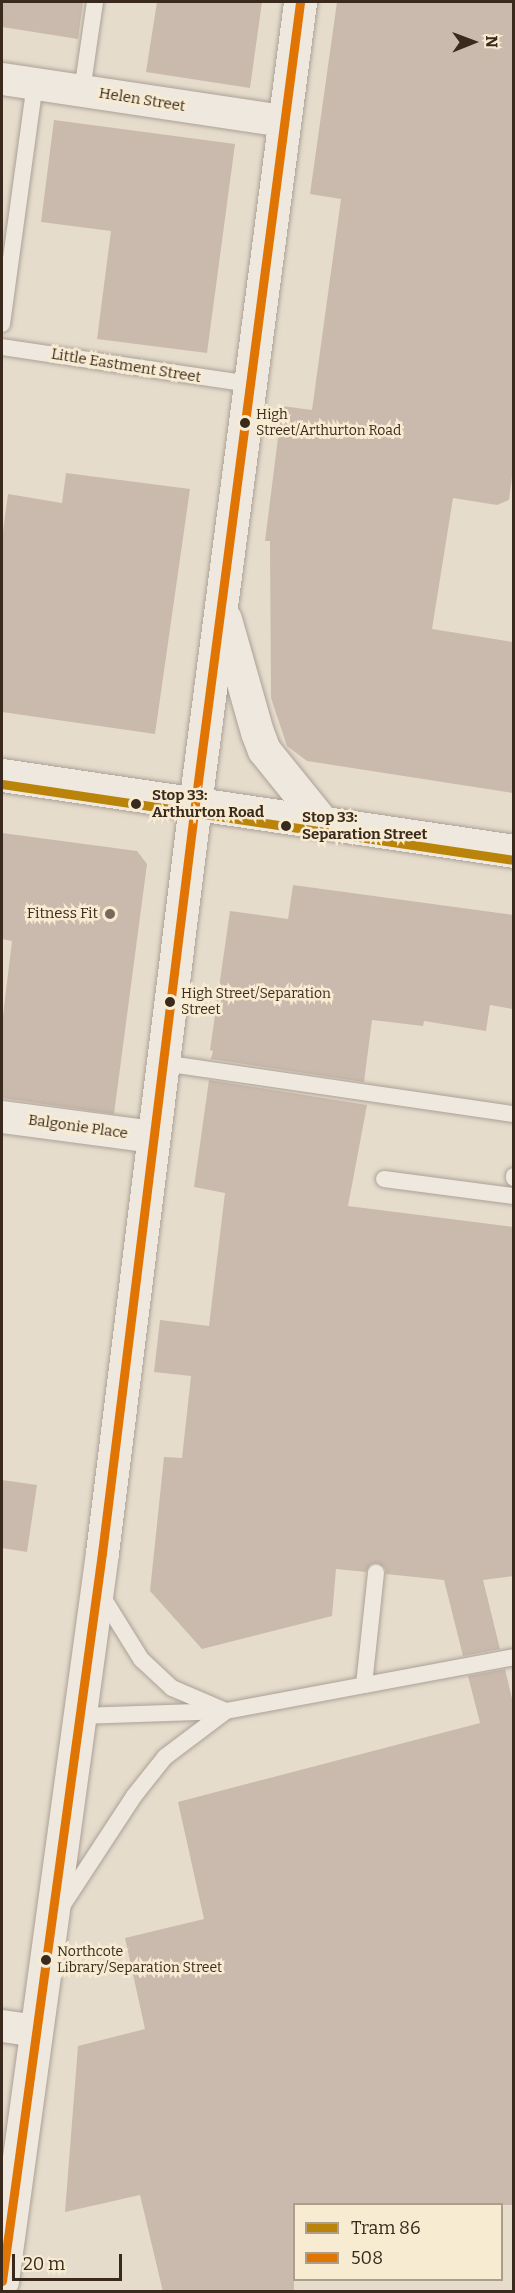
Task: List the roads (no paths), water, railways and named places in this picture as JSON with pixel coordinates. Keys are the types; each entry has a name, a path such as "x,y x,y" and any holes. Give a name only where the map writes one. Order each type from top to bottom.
{"street":[{"path":"2,2280 97,1588 221,605 300,2"},
{"name":"Helen Street","path":"2,79 284,121"},
{"path":"221,605 256,732 264,750 322,822"},
{"path":"2,775 513,851"},
{"name":"Balgonie Place","path":"2,1117 154,1137"},
{"path":"2,2026 36,2031"}],"lane":[{"path":"82,91 95,2"},
{"path":"2,324 34,84"},
{"name":"Little Eastment Street","path":"2,347 250,384"},
{"path":"163,1063 513,1114"},
{"path":"384,1179 513,1196"},
{"path":"364,1685 376,1573"},
{"path":"97,1588 117,1624 141,1659 171,1688 225,1711"},
{"path":"80,1716 225,1711 513,1657"},
{"path":"51,1923 134,1796 165,1757 225,1711"}],"tram line":[{"name":"86","path":"2,784 514,860"}],"place":[{"name":"High Street/Arthurton Road","path":"245,423"},
{"name":"Stop 33: Arthurton Road","path":"136,804"},
{"name":"Stop 33: Separation Street","path":"286,826"},
{"name":"Fitness Fit","path":"110,914"},
{"name":"High Street/Separation Street","path":"170,1002"},
{"name":"Northcote Library/Separation Street","path":"46,1960"}]}
